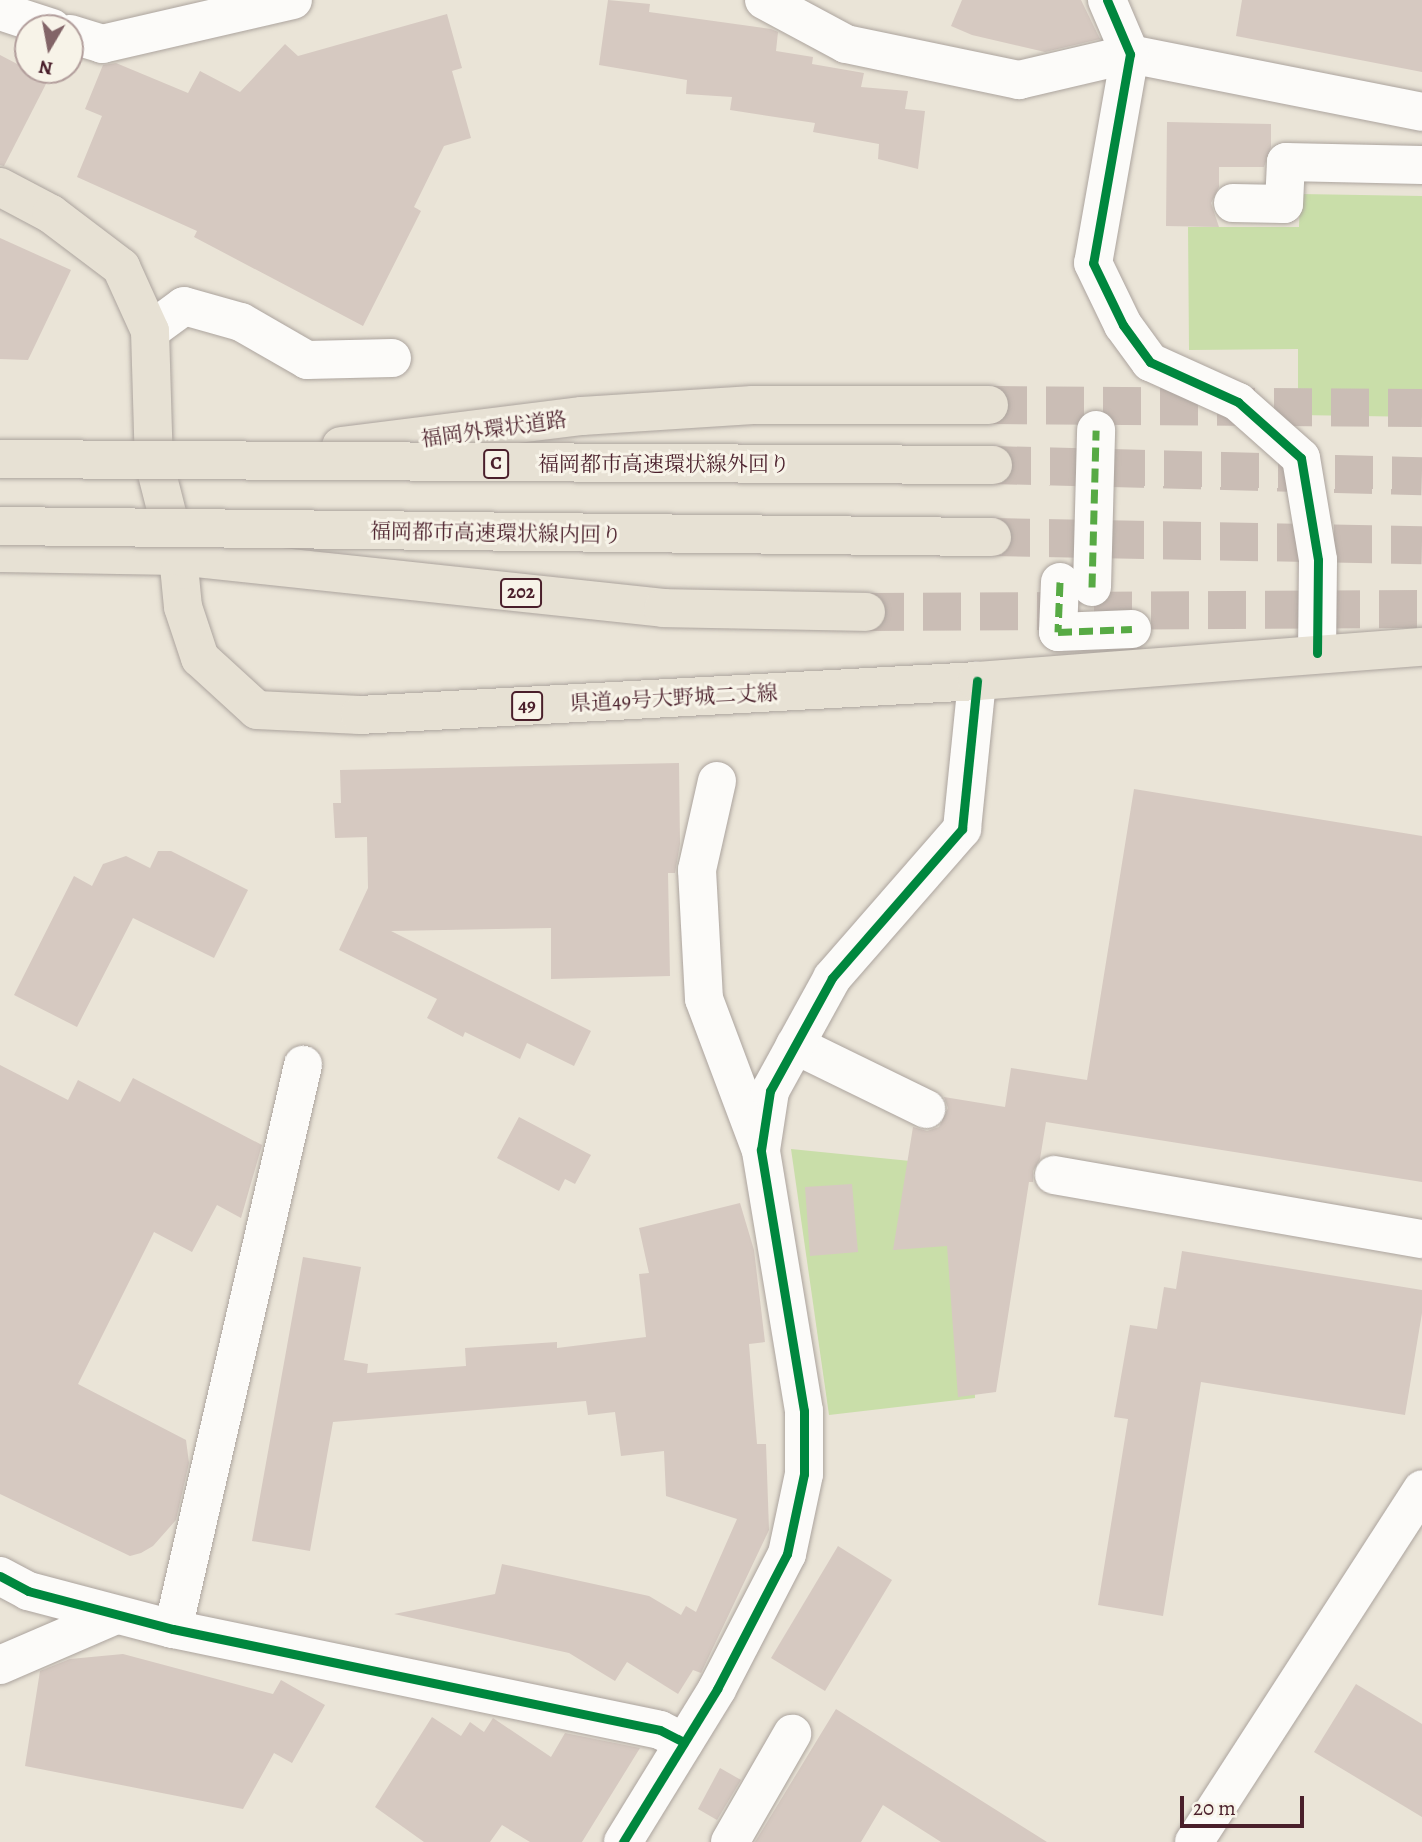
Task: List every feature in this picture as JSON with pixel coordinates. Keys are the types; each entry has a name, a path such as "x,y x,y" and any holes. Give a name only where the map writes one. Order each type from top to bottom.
{"main road":[{"name":"県道49号大野城二丈線","path":"0,187 51,214 121,267 150,331 154,462 178,556 183,607 200,658 257,710 360,715 978,681 1422,647"},
{"name":"福岡外環状道路","path":"0,460 154,462 422,440 583,416 753,405 989,405"},
{"name":"福岡都市高速環状線外回り","path":"0,460 993,465"},
{"name":"福岡都市高速環状線内回り","path":"0,526 992,537"},
{"name":"202","path":"0,552 178,556 663,608 866,612"}],"street":[{"path":"84,38 102,44 293,0"},
{"path":"764,0 846,44 1019,80 1130,54 1422,112"},
{"path":"1107,0 1130,54"},
{"path":"1131,0 1130,54 1093,263 1123,325 1150,362 1238,402 1301,458 1321,513 1317,653"},
{"path":"1233,203 1284,204 1286,162 1422,165"},
{"path":"150,331 184,306 241,322 307,360 392,358"},
{"path":"1096,430 1076,584 1058,632 1132,629"},
{"path":"761,1150 770,1091 832,978 962,829 978,681"},
{"path":"623,1842 717,1689 787,1554 804,1474 804,1411 761,1150 704,999 697,870 717,780"},
{"path":"795,1045 926,1109"},
{"path":"173,1629 303,1065"},
{"path":"1054,1175 1422,1238"},
{"path":"1194,1842 1422,1489"},
{"path":"0,1576 27,1591 173,1629 660,1730 684,1742"},
{"path":"0,1665 116,1615"},
{"path":"730,1842 792,1734"}],"green space":[{"path":"1300,194 1422,196 1422,417 1298,415 1298,349 1189,350 1188,227 1299,227"},
{"path":"791,1149 970,1167 975,1398 829,1415"}],"building":[{"path":"608,0 650,4 649,12 771,29 778,32 776,51 813,57 812,64 864,73 861,87 908,91 905,109 925,111 918,169 878,159 879,144 813,132 815,123 730,110 732,97 686,94 687,80 599,65"},
{"path":"962,0 1081,0 1100,39 1045,52 972,35 951,26"},
{"path":"1242,0 1422,0 1422,72 1236,36"},
{"path":"447,14 462,68 452,71 471,138 444,146 414,207 421,211 363,326 194,237 197,231 77,177 102,116 85,109 103,65 116,63 188,93 200,71 240,92 285,44 298,56"},
{"path":"0,55 14,62 14,84 46,84 4,166 0,165"},
{"path":"1167,122 1271,124 1271,147 1264,167 1219,167 1219,187 1211,203 1219,227 1166,226"},
{"path":"0,238 71,270 28,360 0,359"},
{"path":"679,763 680,844 675,873 668,873 670,976 551,979 551,928 391,931 591,1031 574,1066 527,1043 520,1059 465,1032 463,1037 427,1018 437,999 339,950 368,888 367,837 335,838 333,803 341,803 340,770"},
{"path":"1134,789 1422,836 1422,1182 1046,1122 1040,1159 1033,1171 1033,1182 1029,1182 996,1392 958,1397 947,1246 893,1250 913,1127 927,1131 939,1127 948,1108 944,1097 1005,1107 1011,1068 1087,1080"},
{"path":"158,851 171,851 248,890 214,958 133,918 77,1027 14,995 74,876 92,886 103,864 126,856 150,868"},
{"path":"0,1065 68,1100 78,1080 120,1102 133,1078 262,1145 241,1218 217,1205 192,1252 154,1232 78,1384 186,1440 189,1463 176,1520 153,1546 141,1553 130,1556 0,1494"},
{"path":"519,1117 591,1155 575,1184 565,1179 559,1191 497,1158"},
{"path":"852,1184 858,1252 810,1256 805,1187"},
{"path":"740,1203 754,1250 765,1342 749,1344 757,1444 766,1444 769,1530 701,1673 693,1670 678,1694 627,1662 615,1681 569,1653 394,1614 495,1594 502,1564 649,1596 681,1615 686,1606 696,1612 737,1519 666,1496 664,1451 621,1456 615,1412 588,1415 586,1401 333,1422 310,1551 252,1541 303,1257 361,1267 344,1360 368,1364 367,1373 466,1366 465,1348 557,1342 557,1348 646,1337 639,1274 649,1273 639,1228"},
{"path":"1182,1251 1422,1290 1422,1313 1405,1415 1201,1382 1163,1616 1098,1605 1128,1419 1114,1417 1130,1325 1157,1329 1164,1287 1176,1289"},
{"path":"838,1546 892,1580 825,1691 771,1658"},
{"path":"123,1654 273,1694 281,1680 325,1705 292,1763 274,1753 243,1809 25,1766 40,1671 70,1659"},
{"path":"1356,1684 1422,1724 1422,1817 1314,1752"},
{"path":"836,1709 1047,1842 941,1842 883,1805 861,1842 755,1842"},
{"path":"432,1717 461,1736 470,1722 484,1732 493,1718 551,1757 565,1733 640,1748 582,1842 530,1842 502,1825 490,1842 424,1842 375,1807"},
{"path":"720,1768 741,1780 717,1820 698,1809"}],"tunnel":[{"path":"989,405 1422,408"},
{"path":"993,465 1422,476"},
{"path":"992,537 1422,545"},
{"path":"866,612 1422,609"}],"marked path":[{"path":"1092,587 1096,430"},
{"path":"1060,582 1058,632 1132,629"}],"cycle path":[{"path":"1107,0 1130,54 1093,263 1123,325 1150,362 1238,402 1301,458 1318,560 1317,653"},
{"path":"623,1842 717,1689 787,1554 804,1474 804,1411 761,1150 770,1091 832,978 962,829 977,681"},
{"path":"0,1576 28,1591 173,1629 660,1730 684,1742"}]}
